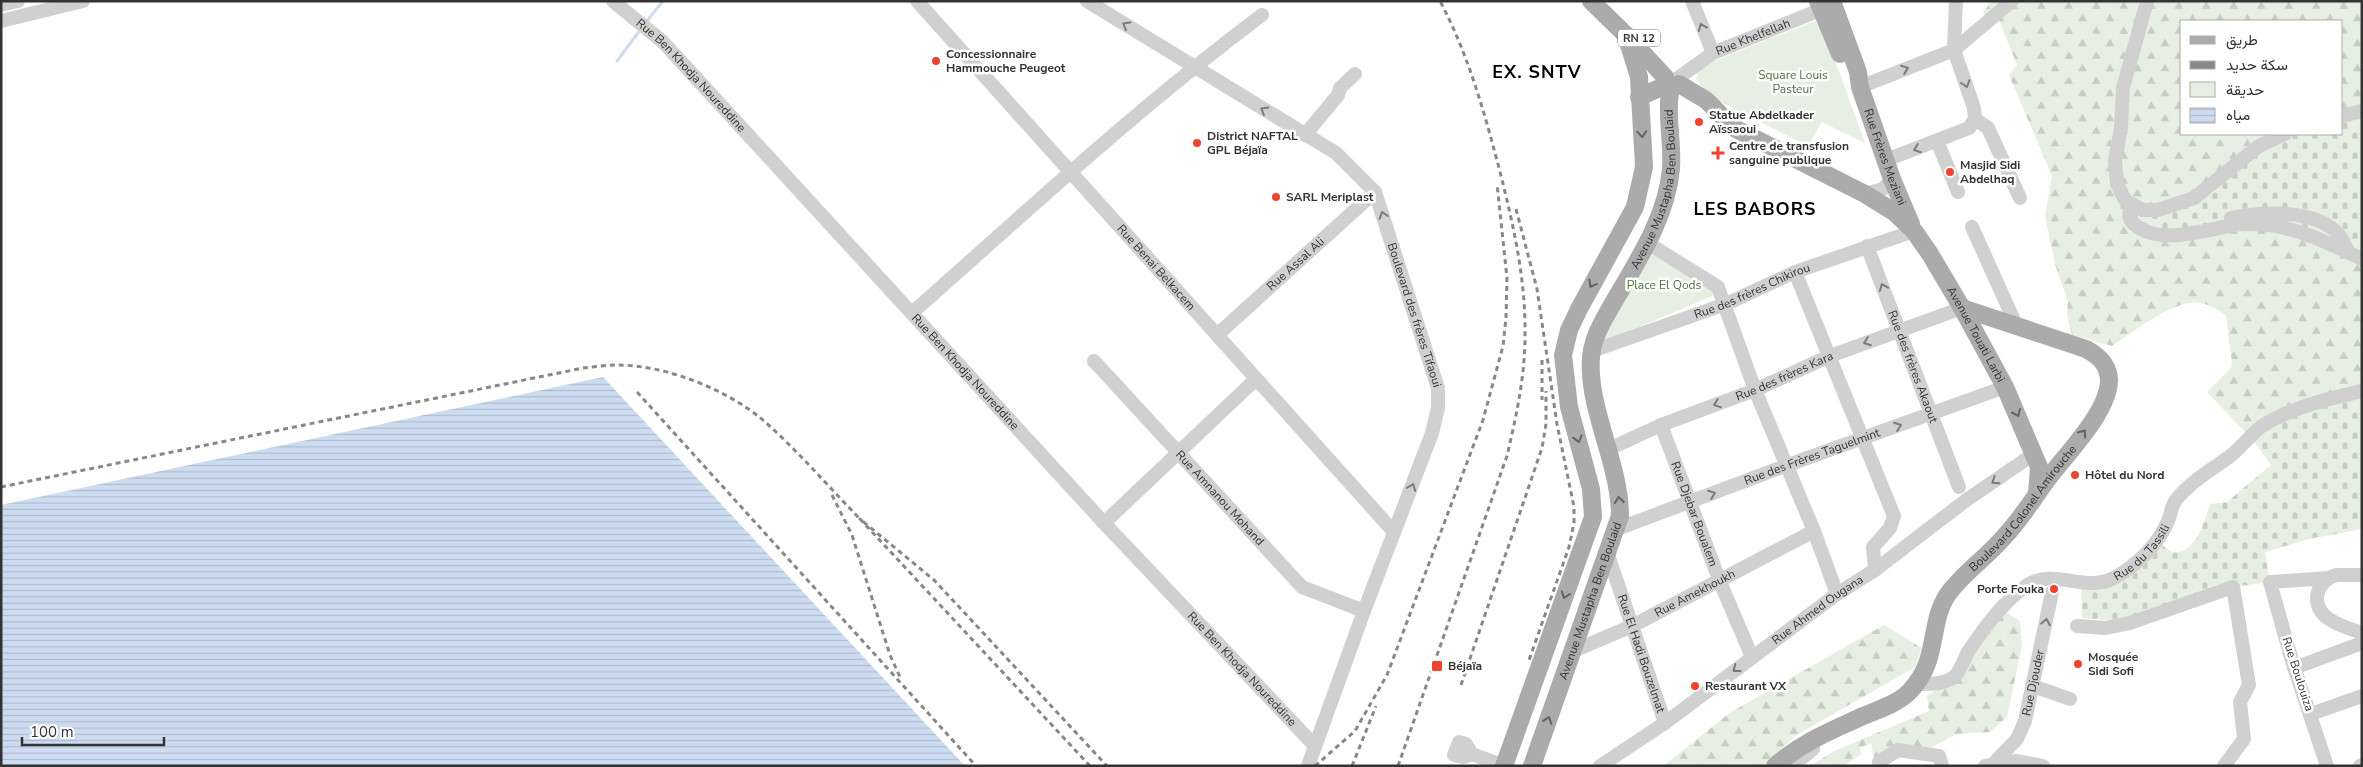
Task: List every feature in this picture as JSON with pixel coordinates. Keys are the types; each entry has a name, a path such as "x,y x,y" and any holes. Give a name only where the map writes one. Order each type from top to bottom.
{"main road":[{"name":"RN 12","path":"1591,1 1671,82"},
{"name":"RN 12","path":"1604,1 1671,82"},
{"name":"Rue Frères Meziani","path":"1826,4 1858,72 1859,85 1892,179 1914,231"},
{"name":"Avenue Mustapha Ben Boulaid","path":"1504,766 1593,517 1590,489 1569,406 1563,355 1569,330 1579,309 1635,207 1644,167 1639,77 1626,35"},
{"name":"Avenue Mustapha Ben Boulaid","path":"1639,97 1671,82"},
{"name":"Avenue Mustapha Ben Boulaid","path":"1532,766 1617,529 1620,503 1591,376 1592,351 1595,338 1603,321 1660,216 1671,168 1667,111 1671,82"},
{"name":"Avenue Touati Larbi","path":"1671,82 1706,100 1734,128 1865,194 1894,212 1914,231 1962,308 2005,387 2035,453 2040,467 2038,492 2034,501"},
{"name":"Boulevard Colonel Amirouche","path":"1775,766 1796,747 1903,698 1916,684 1924,674 1932,652 1940,612 1948,594 2004,538 2034,501 2048,478 2061,464 2099,410 2106,395 2109,380 2106,366 2098,356 2086,349 1962,308"},
{"path":"2035,453 2044,465 2049,467 2061,464"}],"street":[{"path":"1,5 18,1"},
{"path":"1,21 83,1"},
{"name":"Rue Ben Khodja Noureddine","path":"613,1 663,42 1104,523 1315,746"},
{"name":"Rue Benai Belkacem","path":"917,1 1394,532"},
{"name":"Boulevard des frères Tifaoui","path":"1087,1 1336,154 1374,192 1438,388 1438,408 1432,433 1364,611 1308,766"},
{"path":"1692,1 1713,53"},
{"path":"1956,1 1954,50 1974,108 1976,121"},
{"path":"1859,85 1954,50 1996,8 2012,1"},
{"path":"2147,1 2123,88 2121,128 2115,161 2117,184 2125,200 2143,210 2158,210 2194,198 2258,146 2283,135"},
{"name":"Rue Khelfellah","path":"1671,82 1713,53 1826,4"},
{"path":"912,314 1070,172 1193,67 1262,15"},
{"path":"1305,135 1338,95 1340,88 1355,74"},
{"path":"2343,116 2362,111"},
{"path":"1886,160 1937,142 1969,128 1976,121"},
{"path":"1976,121 1988,128 2020,198"},
{"path":"1937,142 1958,192"},
{"path":"1865,194 1883,189 1892,179"},
{"name":"Rue Assal Ali","path":"1217,335 1374,192"},
{"path":"2132,204 2129,209 2132,223 2153,233 2183,234 2244,224 2270,226 2292,231 2362,259"},
{"path":"1972,226 2017,327"},
{"name":"Rue des frères Chikirou","path":"1592,351 1726,304 1795,272 1914,231"},
{"path":"1646,242 1683,263 1718,287 1726,304 1754,390 1814,531 1837,594"},
{"name":"Rue des frères Akaout","path":"1867,246 1959,487"},
{"path":"1795,272 1894,516 1890,528 1873,547 1875,570"},
{"name":"Rue des frères Kara","path":"1608,449 1661,425 1754,390 1830,356 1962,308"},
{"name":"Rue Amnanou Mohand","path":"1094,361 1180,452 1302,587 1364,611"},
{"path":"1104,523 1256,378"},
{"name":"Rue des Frères Taguelmint","path":"1617,529 2005,387"},
{"name":"Rue du Tassili","path":"1916,684 1931,685 1956,675 1967,654 1998,612 2026,586 2036,581 2053,586 2081,583 2099,584 2113,578 2135,564 2158,539 2176,500 2261,427 2285,413 2362,391"},
{"name":"Rue Djebar Boualem","path":"1661,425 1720,582 1752,657"},
{"name":"Rue Ahmed Ougana","path":"1600,766 1665,723 1837,594 1875,570 1965,501 2035,453"},
{"name":"Rue Amekhoukh","path":"1573,652 1632,626 1720,582 1814,531"},
{"name":"Rue El Hadi Bouzelmat","path":"1608,555 1665,723"},
{"path":"2362,576 2336,575 2329,578 2319,588 2316,597 2318,606 2329,619 2362,633"},
{"name":"Rue Boulouiza","path":"2327,766 2294,668 2270,582 2329,578"},
{"name":"Rue Djouder","path":"1996,762 2017,739 2025,721 2053,586"},
{"path":"2077,626 2106,628 2130,623 2233,588 2248,685 2240,702 2244,739 2224,766"},
{"path":"2294,668 2362,643"},
{"path":"2033,686 2070,698"},
{"path":"2311,714 2362,696"},
{"path":"1792,766 1813,749 1813,738"},
{"path":"1879,762 1898,750 1939,756 1942,766"},
{"name":"Avenue Mustapha Ben Boulaid","path":"1472,754 1504,766"},
{"path":"1996,762 2017,761 2043,766"}],"green space":[{"path":"1992,1 2360,1 2362,107 2343,112 2343,20 2180,20 2180,135 2275,135 2185,198 2129,209 2270,225 2362,259 2362,391 2250,437 2207,392 2231,368 2226,315 2208,305 2190,303 2155,317 2112,346 2072,335 2067,315 2068,302 2055,264 2045,216 2052,176 2009,75 2017,65 1997,15 1986,17 1983,12"},
{"name":"Square Louis Pasteur","path":"1820,19 1865,143 1822,122 1808,146 1709,96 1696,79 1699,67"},
{"path":"2362,111 2362,257 2293,229 2192,231 2141,226 2131,208 2172,206 2283,135 2343,135 2343,116"},
{"name":"Place El Qods","path":"1654,243 1722,292 1596,345"},
{"path":"2362,395 2362,529 2309,539 2265,552 2270,582 2233,587 2106,628 2106,620 2082,618 2081,583 2099,584 2159,539 2168,550 2173,552 2183,551 2188,548 2203,526 2210,504 2227,502 2271,465 2253,440 2288,416"},
{"path":"2004,611 2020,621 2022,646 2007,717 1990,732 1956,734 1928,749 1874,759 1871,743 1860,748 1861,754 1844,766 1810,766 1834,751 1929,711 1927,695 1957,681 1969,657"},
{"path":"1884,625 1922,648 1915,667 1795,736 1764,766 1663,766 1731,712"}],"water":[{"path":"603,377 965,766 1,766 1,505"}],"waterway":[{"path":"646,22 663,1"},
{"path":"617,61 641,29"}],"railway":[{"path":"1398,766 1507,456 1514,427 1525,351 1525,315 1521,272 1514,230 1487,125 1474,83 1459,41 1440,1"},
{"path":"1315,766 1355,731 1387,675 1483,420 1503,346 1506,318 1507,278 1497,184"},
{"path":"1516,209 1537,289 1557,424 1574,507 1574,523 1569,547 1528,663"},
{"path":"1542,360 1542,400"},
{"path":"1,487 583,368 617,365 636,366 675,374 714,389 749,409 789,444 860,519"},
{"path":"1461,685 1542,448 1546,424 1546,391"},
{"path":"637,392 976,766"},
{"path":"832,495 852,535 890,655 900,677"},
{"path":"1090,766 860,519 934,580 1107,766"},
{"path":"1352,766 1376,706"}],"place":[{"name":"Concessionnaire Hammouche Peugeot","path":"936,61"},
{"name":"Statue Abdelkader Aïssaoui","path":"1699,122"},
{"name":"District NAFTAL GPL Béjaïa","path":"1197,143"},
{"name":"Centre de transfusion sanguine publique","path":"1718,153"},
{"name":"Masjid Sidi Abdelhaq","path":"1950,172"},
{"name":"SARL Meriplast","path":"1276,197"},
{"name":"Hôtel du Nord","path":"2075,475"},
{"name":"Porte Fouka","path":"2054,589"},
{"name":"Mosquée Sidi Sofi","path":"2078,664"},
{"name":"Béjaïa","path":"1437,666"},
{"name":"Restaurant VX","path":"1695,686"}],"district":[{"name":"EX. SNTV","path":"1537,72"},
{"name":"LES BABORS","path":"1755,209"}]}
